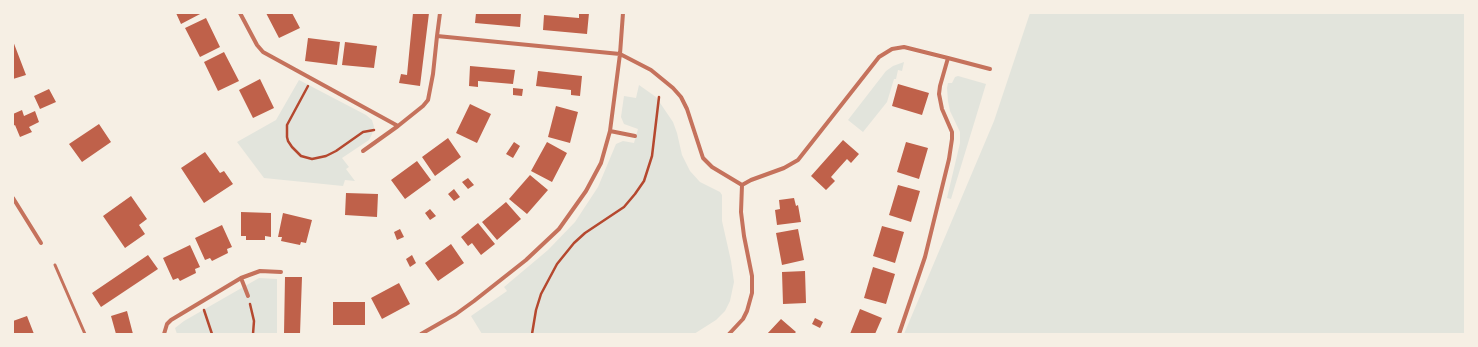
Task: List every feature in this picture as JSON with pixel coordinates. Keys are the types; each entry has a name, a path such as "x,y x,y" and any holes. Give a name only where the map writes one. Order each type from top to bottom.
{"street":[{"path":"240,13 259,48 266,54 398,126"},
{"path":"363,151 398,126 423,106 428,100 434,74 440,13"},
{"path":"421,334 456,314 526,260 559,229 594,177 603,156 610,131 620,54 623,13"},
{"path":"438,36 620,54 651,70 673,88 681,97 687,110 703,158 712,167 742,185"},
{"path":"742,185 756,178 784,168 798,160 859,81 879,57 885,53 898,47 904,47 990,70"},
{"path":"899,334 925,257 949,159 952,132 942,109 939,94 948,58"},
{"path":"610,131 635,136"},
{"path":"729,334 743,319 752,293 752,276 741,212 742,185"},
{"path":"13,198 41,243"},
{"path":"164,334 167,324 171,320 241,278 260,271 281,272"},
{"path":"241,278 248,296"}],"lane":[{"path":"55,265 85,334"}],"path":[{"path":"312,79 287,125 288,141 301,156 307,159 312,159 326,156 336,151 363,132 374,130 385,119"},
{"path":"532,334 536,310 541,294 557,264 574,243 585,233 624,207 644,180 652,156 659,97"},
{"path":"248,296 254,321 253,334"},
{"path":"201,302 212,334"}],"shaded area":[{"path":"1030,13 1465,13 1465,334 904,334 994,121"},
{"path":"904,62 902,71 898,70 896,79 894,79 887,102 863,132 848,120 886,71 893,66"},
{"path":"958,76 986,84 951,199 947,198 960,143 960,132 950,111 947,88 948,83 952,83 955,77"},
{"path":"299,80 366,115 372,120 374,127 369,140 342,158 349,167 346,169 355,181 345,180 343,186 264,178 237,142 276,120"},
{"path":"639,85 656,97 673,122 682,155 690,171 700,182 720,192 722,195 722,221 734,282 730,301 725,311 716,320 694,334 482,334 471,316 507,291 504,287 548,250 575,222 598,187 616,144 623,141 634,143 638,129 624,124 621,117 624,96 636,98"},
{"path":"259,278 277,279 277,334 177,334 175,328 184,321"}],"building":[{"path":"176,13 202,13 181,24"},
{"path":"266,13 292,13 300,28 279,38"},
{"path":"413,13 429,13 420,86 399,83 401,74 407,75"},
{"path":"476,13 521,13 520,27 475,23"},
{"path":"579,13 589,13 587,34 543,30 544,15 579,18"},
{"path":"206,18 220,47 200,57 185,28"},
{"path":"308,38 340,42 337,65 305,61"},
{"path":"13,41 26,75 13,79"},
{"path":"345,42 377,46 374,68 342,65"},
{"path":"224,52 239,81 218,91 204,62"},
{"path":"470,66 515,70 513,84 478,81 478,87 469,86"},
{"path":"538,71 582,76 580,96 571,95 571,90 536,86"},
{"path":"260,79 274,108 253,118 239,90"},
{"path":"898,84 929,93 922,115 892,106"},
{"path":"513,88 523,89 522,96 513,95"},
{"path":"49,89 56,102 40,109 34,96"},
{"path":"470,104 491,114 477,143 456,133"},
{"path":"556,106 578,112 570,143 548,137"},
{"path":"22,110 24,116 35,111 39,122 29,127 32,132 20,137 15,125 13,126 13,114"},
{"path":"99,124 111,142 82,162 69,144"},
{"path":"448,138 461,157 435,176 422,157"},
{"path":"843,140 859,154 851,163 847,159 831,177 835,181 826,190 811,176"},
{"path":"514,142 520,146 513,158 506,154"},
{"path":"547,142 567,153 552,182 531,171"},
{"path":"906,142 928,148 919,179 897,172"},
{"path":"205,152 220,173 224,171 233,184 204,203 181,168"},
{"path":"417,161 431,180 405,199 391,180"},
{"path":"530,175 548,190 527,214 509,199"},
{"path":"468,178 474,185 468,189 462,182"},
{"path":"898,185 920,191 911,222 889,215"},
{"path":"454,189 460,197 454,201 448,194"},
{"path":"346,193 378,194 377,217 345,215"},
{"path":"131,196 147,219 139,225 145,234 125,248 103,216"},
{"path":"794,198 796,206 798,205 801,222 777,225 775,210 780,209 779,200"},
{"path":"506,202 521,219 497,240 482,222"},
{"path":"430,209 436,216 430,220 425,213"},
{"path":"241,212 271,213 271,237 265,236 265,240 246,240 246,236 241,236"},
{"path":"283,213 312,220 306,243 301,242 300,245 281,241 282,237 278,237"},
{"path":"478,223 495,244 481,255 472,243 468,246 461,237"},
{"path":"222,225 232,247 227,249 228,253 212,261 210,258 205,260 195,238"},
{"path":"882,226 904,232 895,263 873,256"},
{"path":"400,229 404,237 397,240 394,232"},
{"path":"798,229 804,260 782,265 776,233"},
{"path":"451,244 464,263 438,281 425,263"},
{"path":"190,245 200,267 195,269 196,273 180,281 178,278 173,280 163,258"},
{"path":"148,255 158,269 101,307 92,293"},
{"path":"412,255 416,263 410,267 406,259"},
{"path":"873,267 895,274 886,304 864,298"},
{"path":"805,271 806,303 783,304 782,272"},
{"path":"285,277 302,277 300,334 284,334"},
{"path":"399,283 410,304 382,319 371,298"},
{"path":"333,302 365,302 365,325 333,325"},
{"path":"860,309 882,318 875,334 850,334"},
{"path":"127,311 133,334 116,334 111,316"},
{"path":"27,316 34,334 14,334 13,321"},
{"path":"815,318 823,322 820,328 812,324"},
{"path":"781,319 796,332 794,334 767,334"}]}
